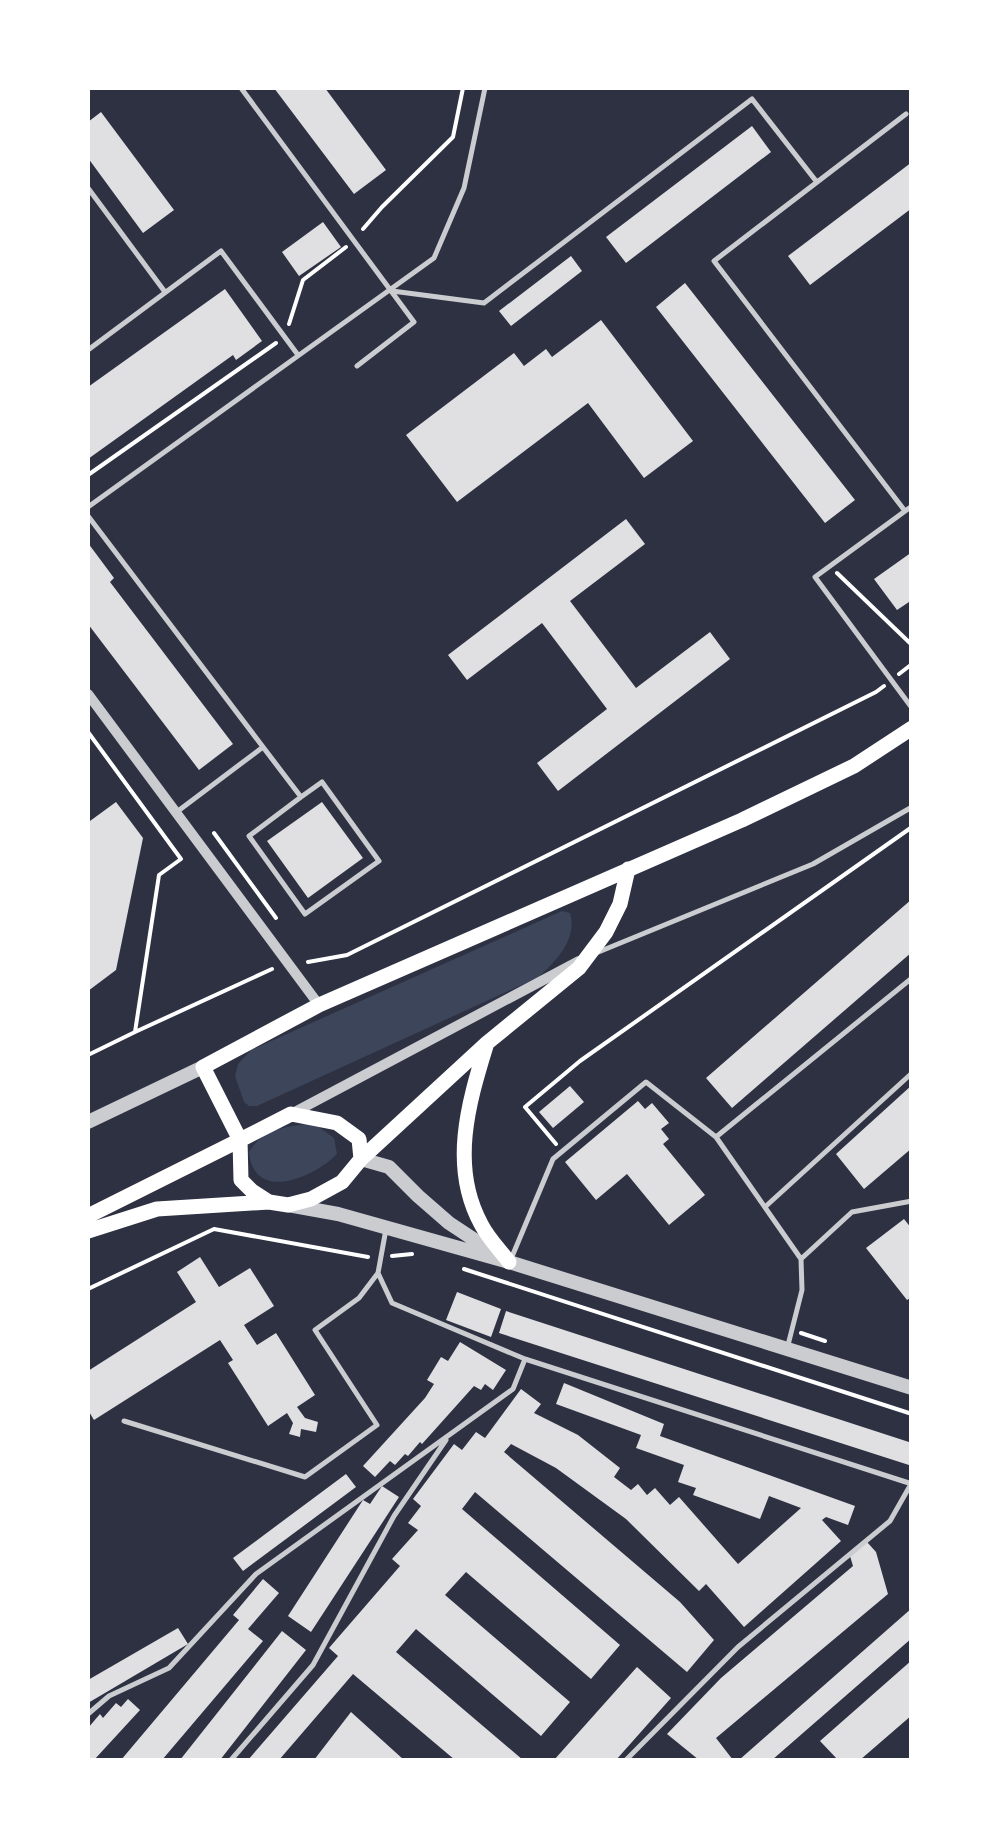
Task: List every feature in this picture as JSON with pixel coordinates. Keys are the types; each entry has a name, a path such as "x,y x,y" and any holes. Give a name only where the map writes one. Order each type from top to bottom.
{"main road":[{"path":"269,1202 242,1180 240,1140 203,1067 319,1005 742,820 854,766 912,728"},
{"path":"88,1232 157,1209 269,1202 288,1205 310,1199 342,1182 487,1044 579,968 606,932 620,904 628,870"},
{"path":"487,1044 467,1118 464,1167 481,1225 509,1262"},
{"path":"88,1216 292,1114 337,1123 360,1139 361,1160"}],"street":[{"path":"88,694 319,1005"},
{"path":"292,1114 588,956"},
{"path":"88,1122 203,1067"},
{"path":"361,1160 389,1166 450,1223 509,1262"},
{"path":"288,1205 387,1226 912,1388"}],"lane":[{"path":"241,88 414,322 357,366"},
{"path":"88,507 434,258 464,188 485,88"},
{"path":"389,290 484,303 752,99 817,182"},
{"path":"905,511 714,261 906,114"},
{"path":"88,188 165,292"},
{"path":"88,350 221,251 298,355"},
{"path":"912,506 815,577 912,708"},
{"path":"88,516 302,797"},
{"path":"176,812 263,747"},
{"path":"322,782 379,861 304,914 248,836 302,797 322,782"},
{"path":"588,956 812,864 912,807"},
{"path":"716,1137 912,978"},
{"path":"765,1207 912,1073"},
{"path":"509,1262 553,1159 646,1082 716,1137 801,1260 802,1290 787,1349"},
{"path":"801,1260 852,1212 912,1201"},
{"path":"124,1421 305,1477 377,1425 315,1330 359,1298 378,1273 387,1226"},
{"path":"378,1273 392,1302 525,1359 911,1484 890,1521 738,1647 626,1760"},
{"path":"88,1714 108,1696 169,1668 256,1574 513,1389 525,1359"},
{"path":"231,1760 313,1665 394,1516 448,1437"}],"path":[{"path":"88,476 285,337 303,280 353,242 382,207 453,137 463,88"},
{"path":"830,566 912,644"},
{"path":"88,1055 303,954 309,963 347,956 876,692 912,664"},
{"path":"88,732 181,859 159,875 136,1032"},
{"path":"562,1151 524,1106 580,1062 912,827"},
{"path":"214,834 280,924"},
{"path":"88,1289 214,1229 381,1259 419,1254"},
{"path":"454,1266 912,1414"}],"shaded area":[{"path":"562,911 570,913 571,932 558,957 539,977 257,1106 244,1102 235,1076 238,1064 251,1050"},
{"path":"307,1124 334,1138 337,1154 327,1163 301,1177 273,1182 253,1168 249,1152 260,1139 274,1131"}],"building":[{"path":"274,88 325,88 386,170 354,194"},
{"path":"101,112 174,210 143,233 88,158 88,122"},
{"path":"752,126 771,152 626,263 606,237"},
{"path":"912,162 912,208 810,285 788,256"},
{"path":"323,222 341,247 299,276 282,252"},
{"path":"571,256 582,271 511,326 499,311"},
{"path":"685,283 855,500 825,523 656,307"},
{"path":"225,289 262,341 236,360 233,355 88,459 88,387"},
{"path":"601,320 693,441 644,478 588,403 457,502 406,435 514,353 524,366 546,349 552,357"},
{"path":"626,519 645,544 570,601 636,688 710,632 730,659 558,791 537,763 607,709 542,623 467,680 448,655"},
{"path":"88,543 114,578 110,582 233,744 199,770 88,624"},
{"path":"912,552 912,600 897,610 874,579"},
{"path":"116,802 143,838 116,970 88,991 88,817 90,821"},
{"path":"322,802 363,858 308,898 267,841"},
{"path":"912,899 912,952 732,1108 706,1078"},
{"path":"912,1085 912,1148 864,1189 836,1154"},
{"path":"570,1086 584,1102 553,1128 539,1112"},
{"path":"638,1101 645,1109 652,1103 669,1123 661,1129 669,1139 663,1144 705,1195 669,1225 627,1174 596,1200 565,1162"},
{"path":"904,1219 912,1229 912,1297 907,1300 866,1248"},
{"path":"200,1257 219,1287 250,1268 274,1306 244,1325 257,1345 276,1333 315,1395 297,1407 305,1418 318,1422 316,1432 301,1429 300,1437 289,1434 293,1423 287,1413 268,1426 228,1363 233,1360 220,1340 94,1420 88,1410 88,1371 196,1302 177,1272"},
{"path":"457,1292 501,1309 491,1337 446,1320"},
{"path":"506,1311 912,1443 912,1466 499,1333"},
{"path":"460,1342 506,1370 493,1390 485,1384 481,1390 474,1386 422,1444 395,1465 390,1461 375,1477 363,1466 425,1398 434,1384 427,1380 441,1357 448,1361"},
{"path":"564,1383 664,1424 660,1436 855,1506 848,1525 826,1517 822,1520 841,1541 744,1627 706,1584 699,1591 626,1519 556,1468 511,1444 504,1452 680,1602 714,1640 687,1672 475,1492 462,1509 620,1645 591,1679 466,1572 445,1595 570,1702 541,1736 416,1629 396,1652 523,1760 455,1760 353,1674 279,1760 248,1760 338,1656 329,1648 400,1566 392,1559 418,1530 408,1523 421,1506 413,1499 454,1444 462,1450 476,1432 485,1438 521,1389 541,1404 534,1413 578,1435 620,1468 614,1477 631,1490 638,1484 647,1495 655,1488 670,1505 679,1497 738,1564 801,1508 769,1496 760,1519 693,1495 696,1488 678,1482 684,1465 636,1448 641,1435 556,1404"},
{"path":"346,1474 356,1487 243,1571 233,1558"},
{"path":"382,1486 399,1497 311,1632 288,1616 363,1500 370,1504"},
{"path":"867,1542 876,1552 888,1594 716,1738 733,1760 699,1760 667,1734 721,1678 853,1566 850,1556"},
{"path":"263,1579 279,1593 248,1629 263,1641 162,1760 121,1760 239,1620 233,1615"},
{"path":"912,1608 912,1638 772,1760 739,1760"},
{"path":"178,1628 188,1644 88,1703 88,1680"},
{"path":"282,1631 306,1650 220,1760 180,1760"},
{"path":"912,1660 912,1715 860,1760 838,1760 820,1741"},
{"path":"637,1667 671,1698 616,1760 554,1760"},
{"path":"128,1699 140,1710 94,1760 88,1760 88,1728 100,1714 103,1718 116,1703 121,1707"},
{"path":"351,1712 404,1760 314,1760"}]}
